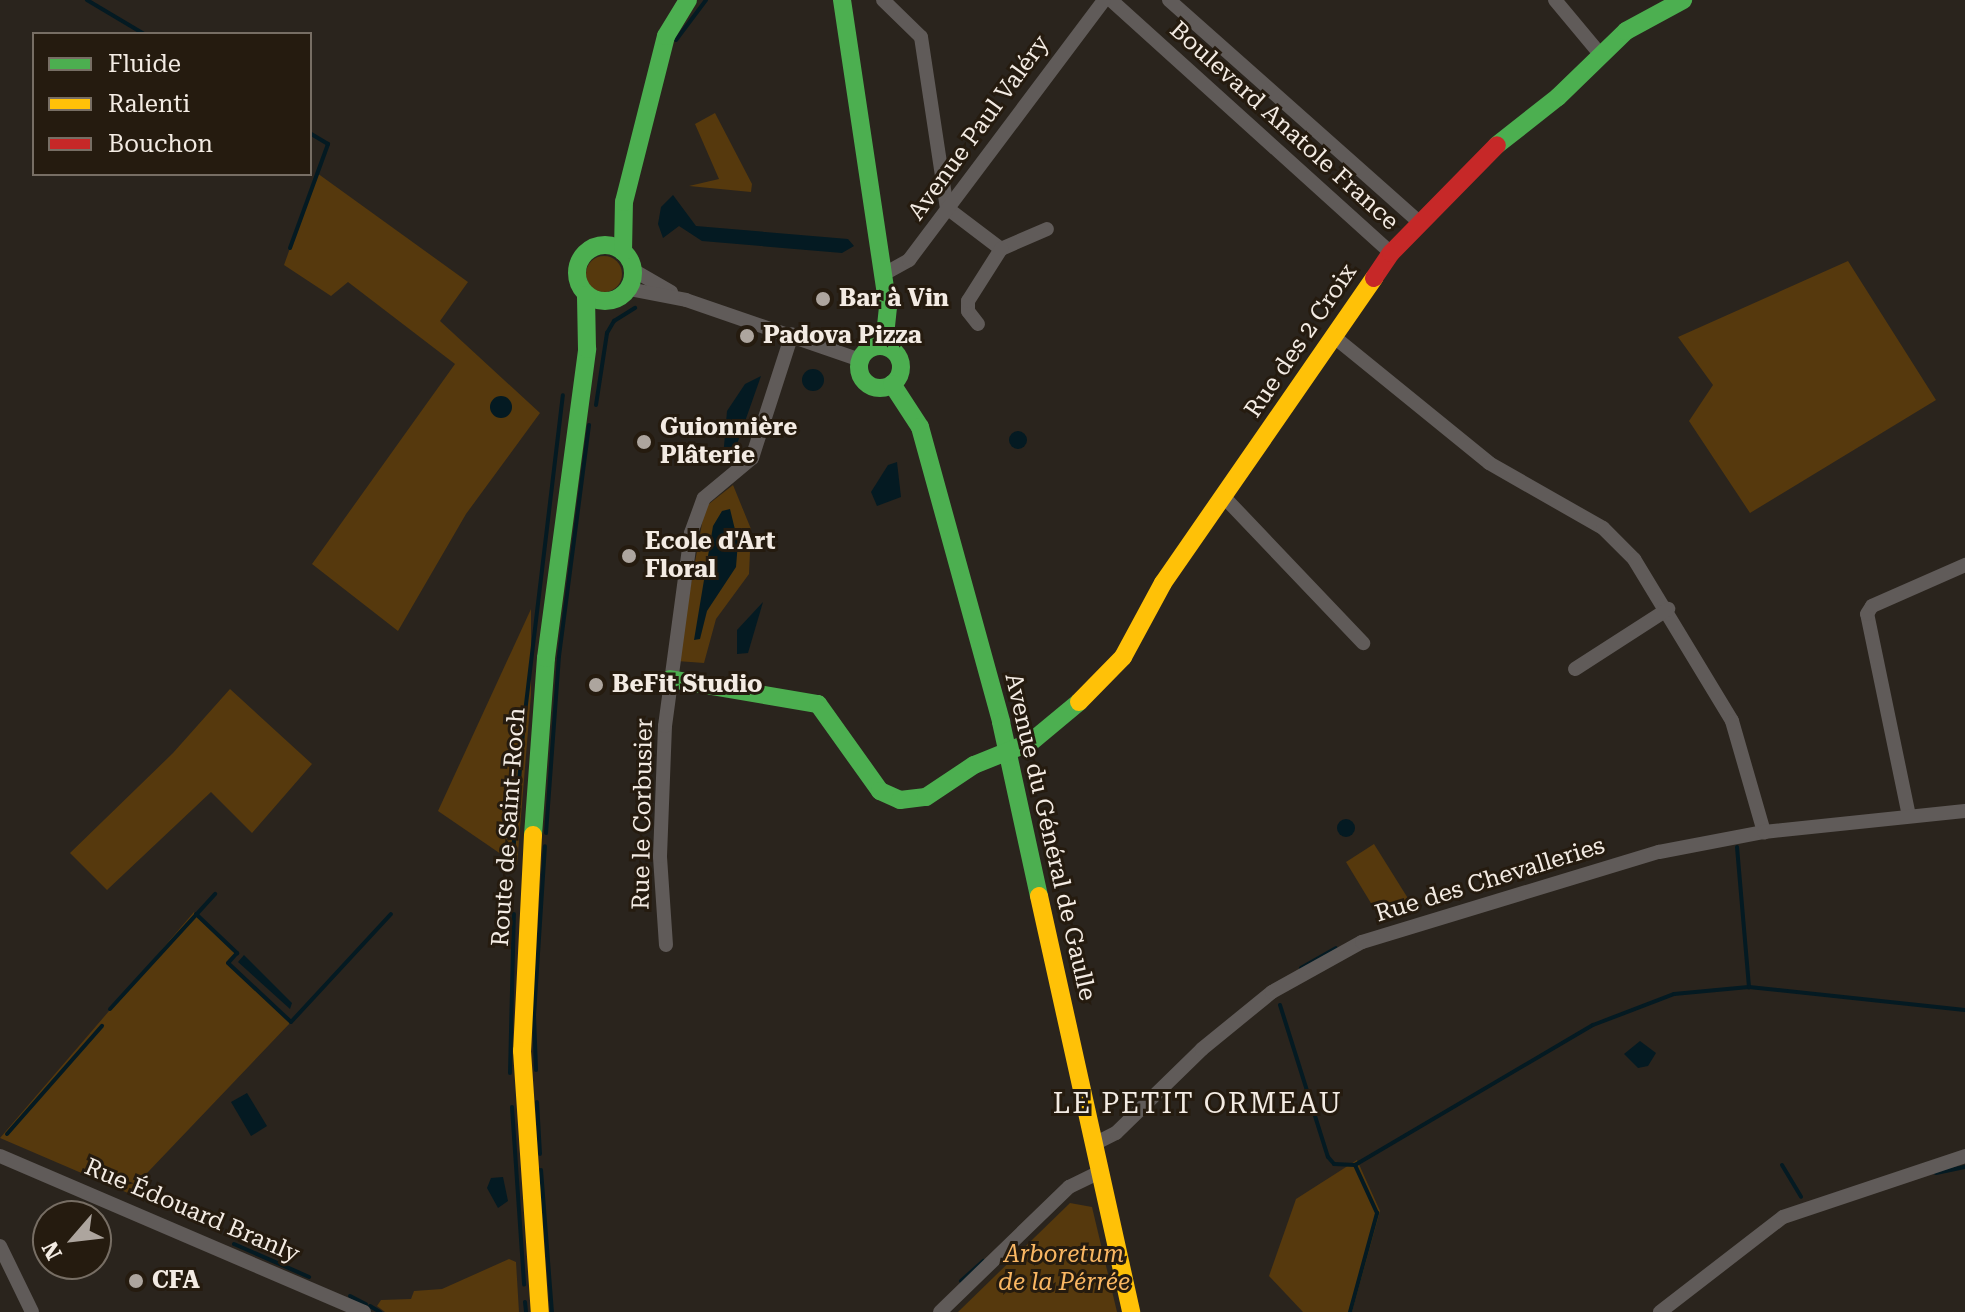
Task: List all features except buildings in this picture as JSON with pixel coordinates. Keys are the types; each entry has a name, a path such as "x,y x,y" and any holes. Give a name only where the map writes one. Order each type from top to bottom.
{"street":[{"path":"686,300 633,270 623,252 624,202 669,27 688,0"},
{"path":"842,0 884,274 888,333 884,346"},
{"path":"883,0 921,37 947,208 1001,249"},
{"name":"Avenue Paul Valéry","path":"884,274 904,266 1104,0"},
{"name":"Boulevard Anatole France","path":"1111,0 1391,253"},
{"name":"Boulevard Anatole France","path":"1169,0 1419,222"},
{"path":"1555,0 1600,54"},
{"name":"Rue des 2 Croix","path":"670,679 818,704 880,791 900,800 926,797 969,768 1031,742 1104,681 1163,583 1391,253 1481,157 1558,97 1600,54 1654,12 1683,0"},
{"path":"624,202 595,246 576,268 586,295 608,302 629,289 686,300 792,334 860,360"},
{"path":"978,324 968,311 968,301 1001,249 1047,229"},
{"path":"595,246 623,252"},
{"path":"629,289 633,270"},
{"name":"Route de Saint-Roch","path":"540,1312 522,1051 523,968 546,658 587,349 586,295"},
{"name":"Route de Saint-Roch","path":"587,349 608,302"},
{"name":"Rue le Corbusier","path":"666,945 660,856 670,679 696,515 708,492 752,458 792,334"},
{"path":"1333,336 1489,463 1603,528 1634,559 1668,609 1732,721 1764,832"},
{"path":"884,346 899,359 900,373 892,384 881,388 865,382 860,360 867,350 884,346"},
{"name":"Avenue du Général de Gaulle","path":"892,384 920,427 1008,753 1131,1312"},
{"path":"1224,497 1363,643"},
{"path":"1909,816 1867,614 1872,606 1965,565"},
{"path":"1575,669 1668,609"},
{"name":"Rue des Chevalleries","path":"1094,1144 1116,1133 1202,1049 1272,992 1345,948 1659,852 1764,832 1965,811"},
{"name":"Rue Édouard Branly","path":"0,1156 364,1312"},
{"path":"1660,1312 1774,1221 1965,1156"},
{"path":"940,1312 1069,1187 1100,1172"},
{"path":"0,1246 32,1312"}],"green space":[{"path":"715,113 752,184 751,192 689,186 719,179 695,124"},
{"path":"317,173 468,282 440,321 540,413 466,514 398,631 312,564 455,364 348,282 331,296 284,265"},
{"path":"604,256 616,262 622,274 616,286 604,292 592,286 586,274 592,262"},
{"path":"1848,261 1936,400 1750,513 1689,421 1713,385 1678,337"},
{"path":"733,485 751,529 749,574 716,619 704,663 677,661 705,507"},
{"path":"531,609 531,694 517,865 438,811"},
{"path":"230,689 312,764 252,833 211,792 107,890 70,853 173,753"},
{"path":"1374,844 1409,900 1380,918 1346,862"},
{"path":"194,912 237,953 228,963 291,1022 128,1193 0,1138"},
{"path":"1357,1160 1380,1211 1352,1312 1303,1312 1269,1276 1296,1199"},
{"name":"Arboretum de la Pérrée","path":"1070,1203 1092,1207 1117,1312 958,1312"},
{"path":"509,1259 516,1262 519,1312 385,1312 377,1306 381,1300 411,1299 414,1291 442,1289"}],"water":[{"path":"673,195 696,226 848,239 854,246 842,253 702,241 679,226 663,238 658,224 661,207"},
{"path":"813,369 821,372 824,380 821,388 813,391 805,388 802,380 805,372"},
{"path":"761,376 736,447 723,458 727,411 745,384"},
{"path":"497,396 505,396 512,407 505,418 497,418 490,411 490,403"},
{"path":"1018,431 1027,440 1018,449 1009,440"},
{"path":"897,462 901,497 877,506 871,492 888,465"},
{"path":"730,509 738,542 736,567 707,611 700,639 694,640 713,526 722,511"},
{"path":"763,602 748,653 737,654 737,630"},
{"path":"1346,819 1355,828 1346,837 1337,828"},
{"path":"244,955 292,1003 290,1009 238,962"},
{"path":"1640,1041 1656,1053 1648,1066 1638,1068 1624,1054"},
{"path":"247,1093 267,1126 251,1136 231,1102"},
{"path":"503,1177 508,1201 498,1208 487,1188 491,1178"}],"waterway":[{"path":"87,0 141,32"},
{"path":"676,40 706,0"},
{"path":"290,248 328,144 312,134"},
{"path":"596,405 607,333 614,321 635,308"},
{"path":"513,854 524,721 563,395"},
{"path":"546,833 559,656 589,425"},
{"path":"536,1070 534,1015 545,846"},
{"path":"1737,847 1749,987"},
{"path":"110,1009 215,894"},
{"path":"196,914 237,953 228,963 291,1022 391,914"},
{"path":"510,1073 514,914"},
{"path":"1301,968 1336,948"},
{"path":"1350,1312 1377,1213 1355,1165 1593,1025 1674,994 1749,987 1965,1010"},
{"path":"1280,1005 1328,1157 1334,1164 1355,1165"},
{"path":"7,1134 102,1026"},
{"path":"537,1102 540,1154"},
{"path":"512,1107 524,1285"},
{"path":"1782,1165 1801,1197"},
{"path":"1936,1173 1965,1167"},
{"path":"541,1170 552,1312"},
{"path":"234,1244 309,1277"},
{"path":"961,1281 983,1261"},
{"path":"350,1296 366,1304"},
{"path":"525,1302 526,1312"},
{"path":"370,1306 380,1312"}],"traffic: fast":[{"path":"623,252 624,202 666,36 688,0"},
{"path":"842,0 888,307 884,346"},
{"path":"1497,145 1558,97 1626,31 1683,0"},
{"path":"605,245 625,253 633,273 625,293 605,301 585,293 577,273 585,253 605,245"},
{"path":"533,835 546,658 587,349 586,295"},
{"path":"880,346 895,352 901,367 895,382 880,388 865,382 859,367 865,352 880,346"},
{"path":"892,384 920,427 1001,722 1039,896"},
{"path":"670,679 818,704 880,791 900,800 926,797 974,765 1031,742 1079,702"}],"traffic: slow":[{"path":"1079,702 1123,657 1163,583 1374,278"},
{"path":"533,835 522,1051 540,1312"},
{"path":"1039,896 1131,1312"}],"traffic: jam":[{"path":"1374,278 1391,253 1497,145"}],"place":[{"name":"Bar à Vin","path":"823,299"},
{"name":"Padova Pizza","path":"747,336"},
{"name":"Guionnière Plâterie","path":"644,442"},
{"name":"Ecole d'Art Floral","path":"629,556"},
{"name":"BeFit Studio","path":"596,685"},
{"name":"CFA","path":"136,1281"}],"district":[{"name":"LE PETIT ORMEAU","path":"1198,1104"}]}
